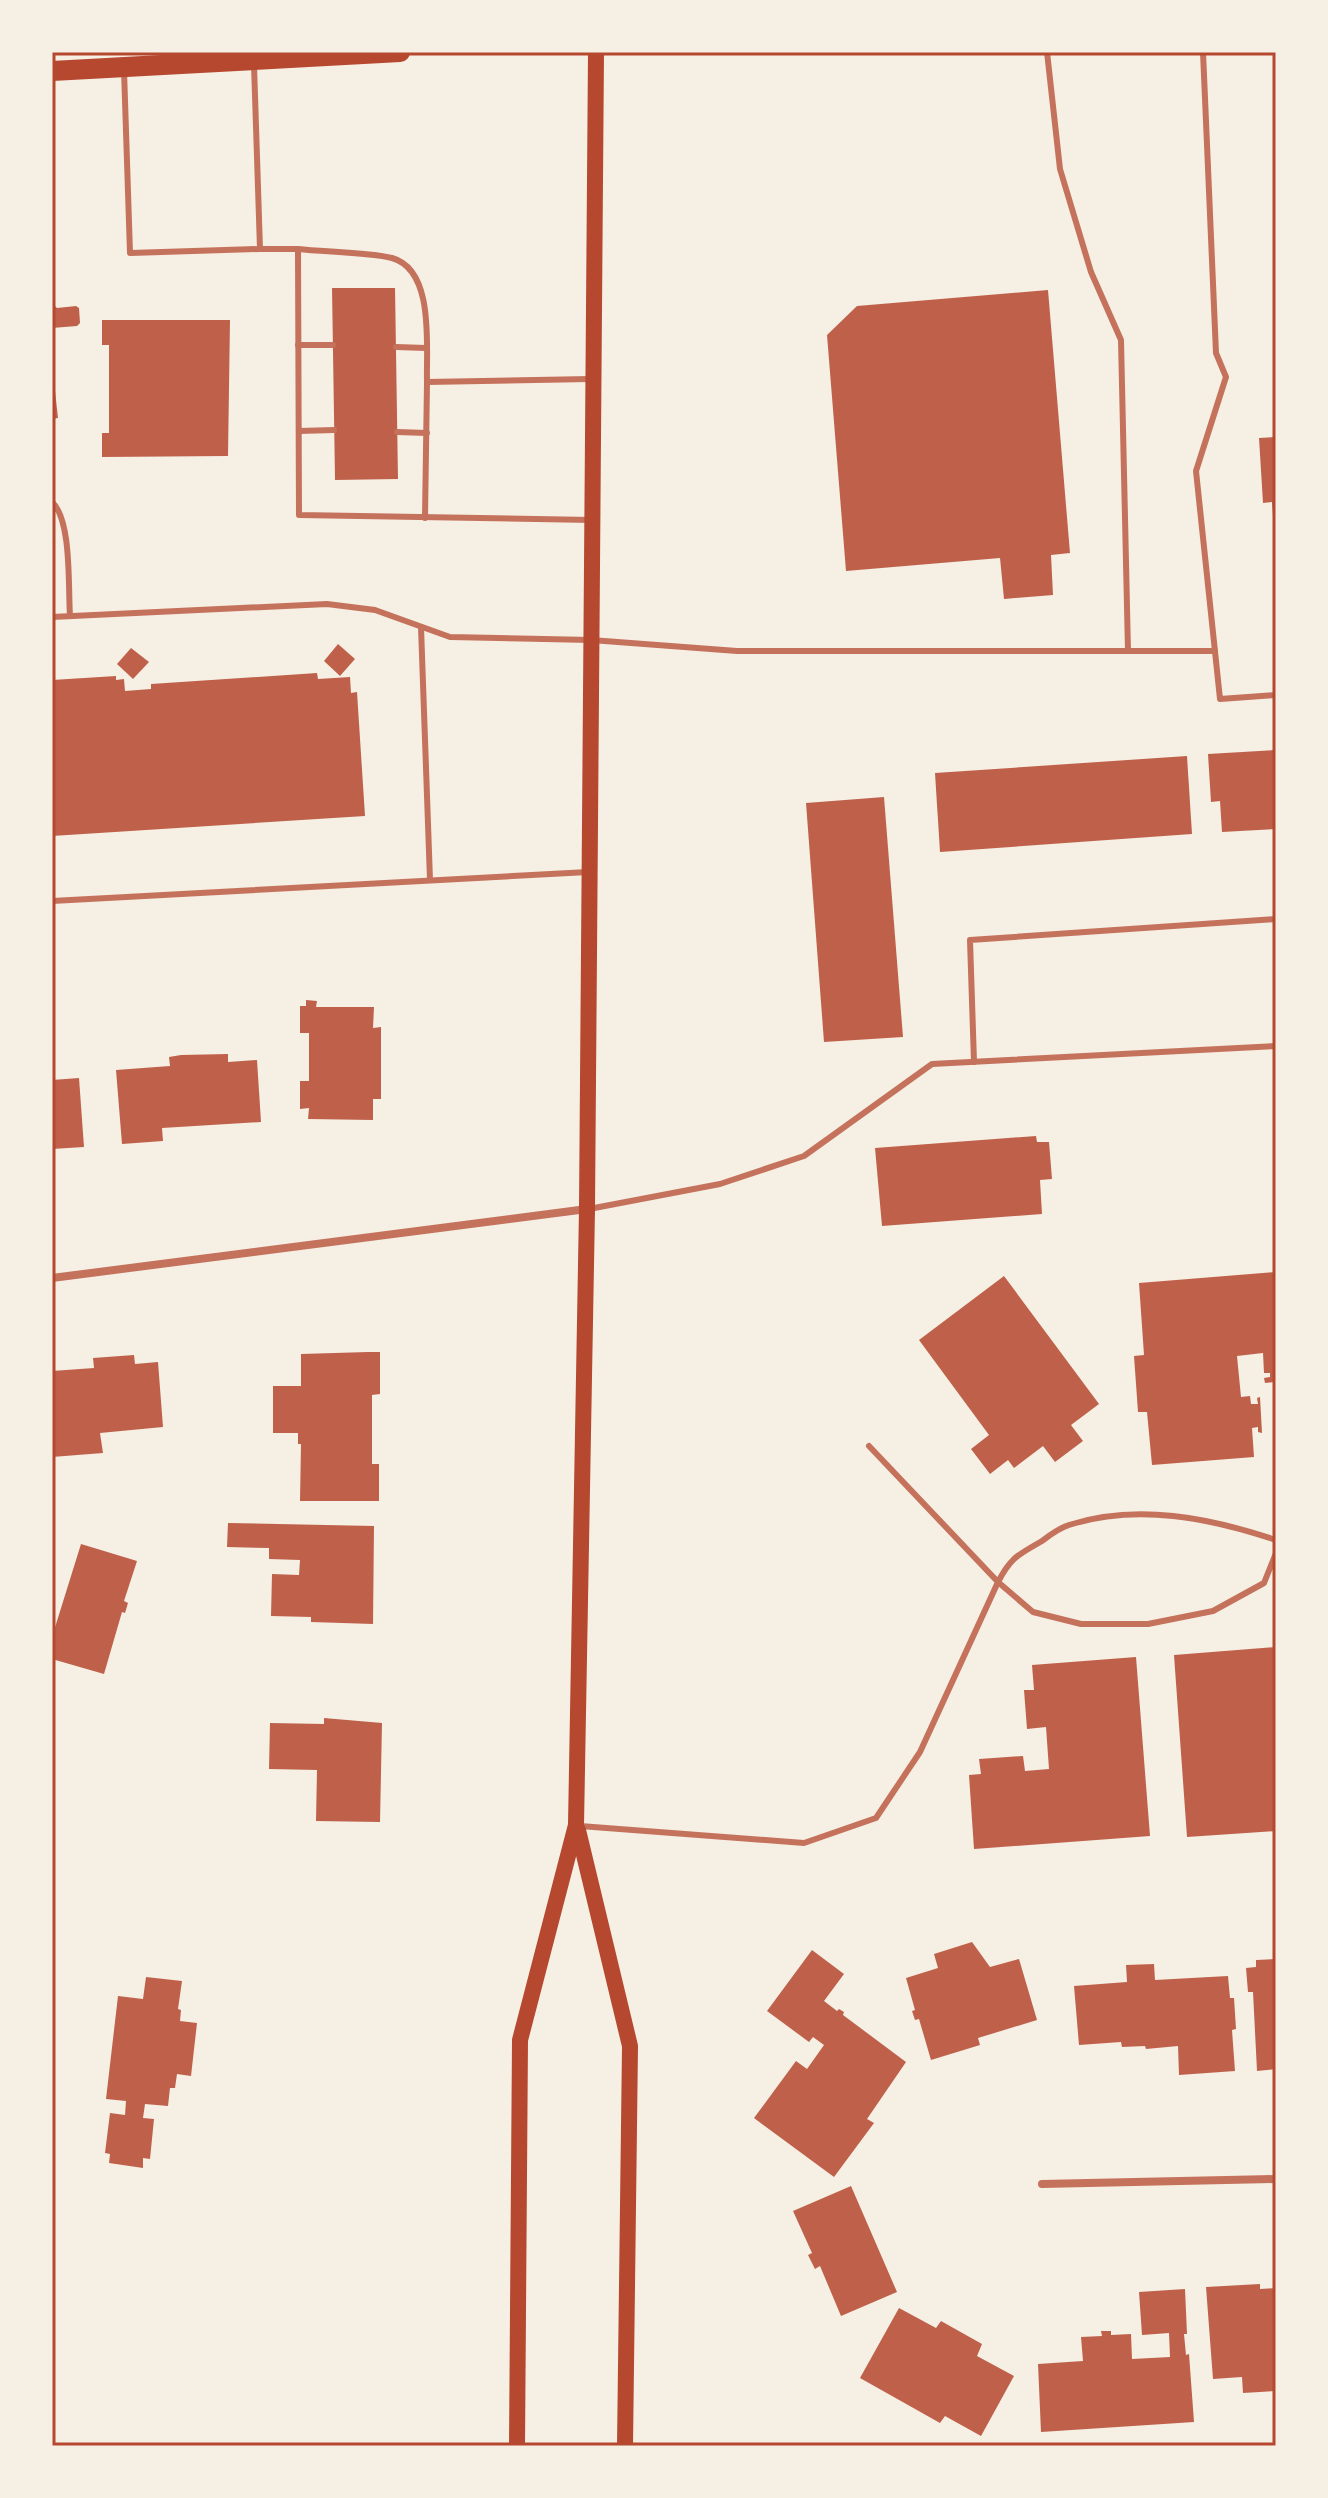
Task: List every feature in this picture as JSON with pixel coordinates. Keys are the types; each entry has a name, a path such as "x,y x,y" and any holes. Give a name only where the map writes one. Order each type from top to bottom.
{"main road":[{"path":"52,71 400,52"},
{"path":"517,2446 520,2040 576,1825 587,1209 596,52"},
{"path":"576,1825 630,2046 625,2446"}],"street":[{"path":"52,1278 587,1209"},
{"path":"1042,2184 1276,2179"}],"lane":[{"path":"1047,52 1060,169 1091,272 1121,340 1128,651"},
{"path":"1203,52 1216,353 1226,377 1196,471 1220,699 1276,695"},
{"path":"253,59 260,249"},
{"path":"124,67 130,253 298,249 394,258 413,272 423,292 426,348 425,518"},
{"path":"298,249 299,515 592,520"},
{"path":"298,345 333,345"},
{"path":"396,347 426,348"},
{"path":"427,382 593,379"},
{"path":"299,431 334,430"},
{"path":"397,432 427,433"},
{"path":"52,502 56,504 64,523 70,616"},
{"path":"52,617 327,604 375,610 450,637 591,640 737,651 1215,651"},
{"path":"421,627 430,880"},
{"path":"52,901 590,871"},
{"path":"974,1062 970,940 1276,919"},
{"path":"587,1209 720,1184 804,1156 932,1064 1276,1046"},
{"path":"869,1446 998,1582 1033,1612 1081,1624 1148,1624 1213,1611 1264,1583 1276,1553"},
{"path":"576,1825 804,1843 876,1818 920,1752 1008,1561 1066,1526 1105,1517 1163,1514 1232,1526 1276,1540"}],"building":[{"path":"332,288 395,288 398,479 335,480"},
{"path":"1048,290 1070,553 1051,555 1053,595 1004,599 1000,558 846,571 827,335 857,306"},
{"path":"52,303 57,308 79,308 80,323 77,326 52,328"},
{"path":"102,320 230,320 228,456 102,457 102,433 109,433 109,345 102,345"},
{"path":"52,382 58,418 52,419"},
{"path":"1276,437 1274,530 1272,502 1263,503 1259,438"},
{"path":"338,644 355,659 340,676 324,661"},
{"path":"131,648 149,662 133,679 117,664"},
{"path":"317,673 318,679 350,677 351,693 357,692 365,816 52,836 52,680 116,676 116,680 124,679 125,691 151,689 151,684"},
{"path":"1276,750 1276,829 1222,832 1220,801 1211,802 1208,754"},
{"path":"1187,756 1192,834 940,852 935,773"},
{"path":"884,797 903,1037 824,1042 806,803"},
{"path":"306,1000 317,1001 316,1007 374,1007 373,1028 381,1027 381,1099 373,1099 373,1120 308,1119 309,1108 300,1109 300,1081 309,1081 309,1033 300,1033 300,1006 306,1006"},
{"path":"228,1054 228,1062 257,1060 261,1122 162,1128 163,1141 122,1144 116,1070 170,1066 169,1057 181,1055"},
{"path":"79,1078 84,1147 52,1149 52,1080"},
{"path":"1036,1136 1037,1142 1049,1142 1052,1179 1040,1180 1042,1214 882,1226 875,1148"},
{"path":"1276,1272 1276,1382 1265,1383 1264,1378 1270,1377 1270,1373 1264,1373 1263,1353 1237,1356 1241,1397 1250,1396 1251,1404 1258,1404 1257,1398 1260,1397 1262,1433 1258,1432 1258,1427 1252,1428 1254,1457 1152,1465 1147,1412 1138,1412 1134,1356 1144,1355 1139,1283"},
{"path":"1004,1276 1099,1404 1071,1425 1083,1441 1055,1462 1043,1446 1014,1468 1008,1460 990,1474 971,1449 989,1435 919,1340"},
{"path":"380,1352 380,1394 372,1395 372,1464 379,1464 379,1501 300,1501 301,1444 298,1444 298,1433 273,1433 273,1386 301,1386 301,1354"},
{"path":"134,1355 135,1364 158,1362 163,1427 100,1433 103,1453 52,1457 52,1371 94,1368 93,1358"},
{"path":"228,1523 374,1526 373,1624 311,1622 311,1617 271,1616 272,1574 299,1575 300,1560 269,1559 269,1548 227,1547"},
{"path":"81,1544 137,1561 124,1601 128,1603 125,1613 122,1612 104,1674 52,1659 52,1637"},
{"path":"1276,1647 1276,1717 1273,1717 1276,1831 1187,1837 1174,1655"},
{"path":"1136,1657 1150,1836 974,1849 969,1775 981,1774 979,1759 1023,1756 1025,1771 1049,1769 1046,1727 1027,1729 1024,1690 1034,1690 1032,1665"},
{"path":"324,1718 382,1723 380,1822 316,1821 317,1770 269,1769 270,1723 324,1724"},
{"path":"972,1942 990,1967 1019,1959 1037,2020 978,2038 980,2045 931,2060 919,2019 915,2020 912,2011 915,2010 906,1978 938,1968 934,1954"},
{"path":"812,1950 844,1974 824,2001 837,2011 844,2012 843,2015 906,2062 867,2119 874,2123 834,2177 754,2118 796,2061 807,2069 824,2045 813,2037 809,2042 767,2011"},
{"path":"1276,1959 1276,2069 1257,2071 1253,1992 1248,1992 1246,1968 1256,1967 1256,1960"},
{"path":"1154,1964 1155,1980 1228,1976 1230,1998 1234,1998 1236,2029 1232,2030 1235,2071 1179,2075 1178,2046 1146,2049 1145,2046 1122,2047 1121,2042 1079,2045 1074,1986 1127,1982 1126,1965"},
{"path":"146,1977 182,1981 178,2009 181,2010 180,2021 197,2023 191,2076 177,2074 175,2088 170,2088 168,2106 145,2104 143,2118 154,2119 150,2159 143,2158 143,2168 109,2163 110,2154 105,2153 110,2113 125,2115 126,2101 106,2099 118,1996 143,1999"},
{"path":"851,2186 897,2292 841,2316 820,2266 815,2269 808,2255 812,2253 793,2211"},
{"path":"1260,2284 1260,2289 1276,2288 1276,2391 1243,2393 1242,2377 1213,2379 1206,2287"},
{"path":"1185,2289 1187,2334 1184,2334 1186,2355 1189,2354 1194,2422 1041,2432 1038,2364 1083,2361 1081,2337 1102,2336 1101,2331 1111,2331 1111,2335 1131,2334 1132,2359 1170,2357 1169,2333 1142,2335 1139,2292"},
{"path":"899,2308 936,2328 941,2321 982,2344 977,2356 1014,2376 981,2436 945,2416 940,2423 860,2378"}]}
